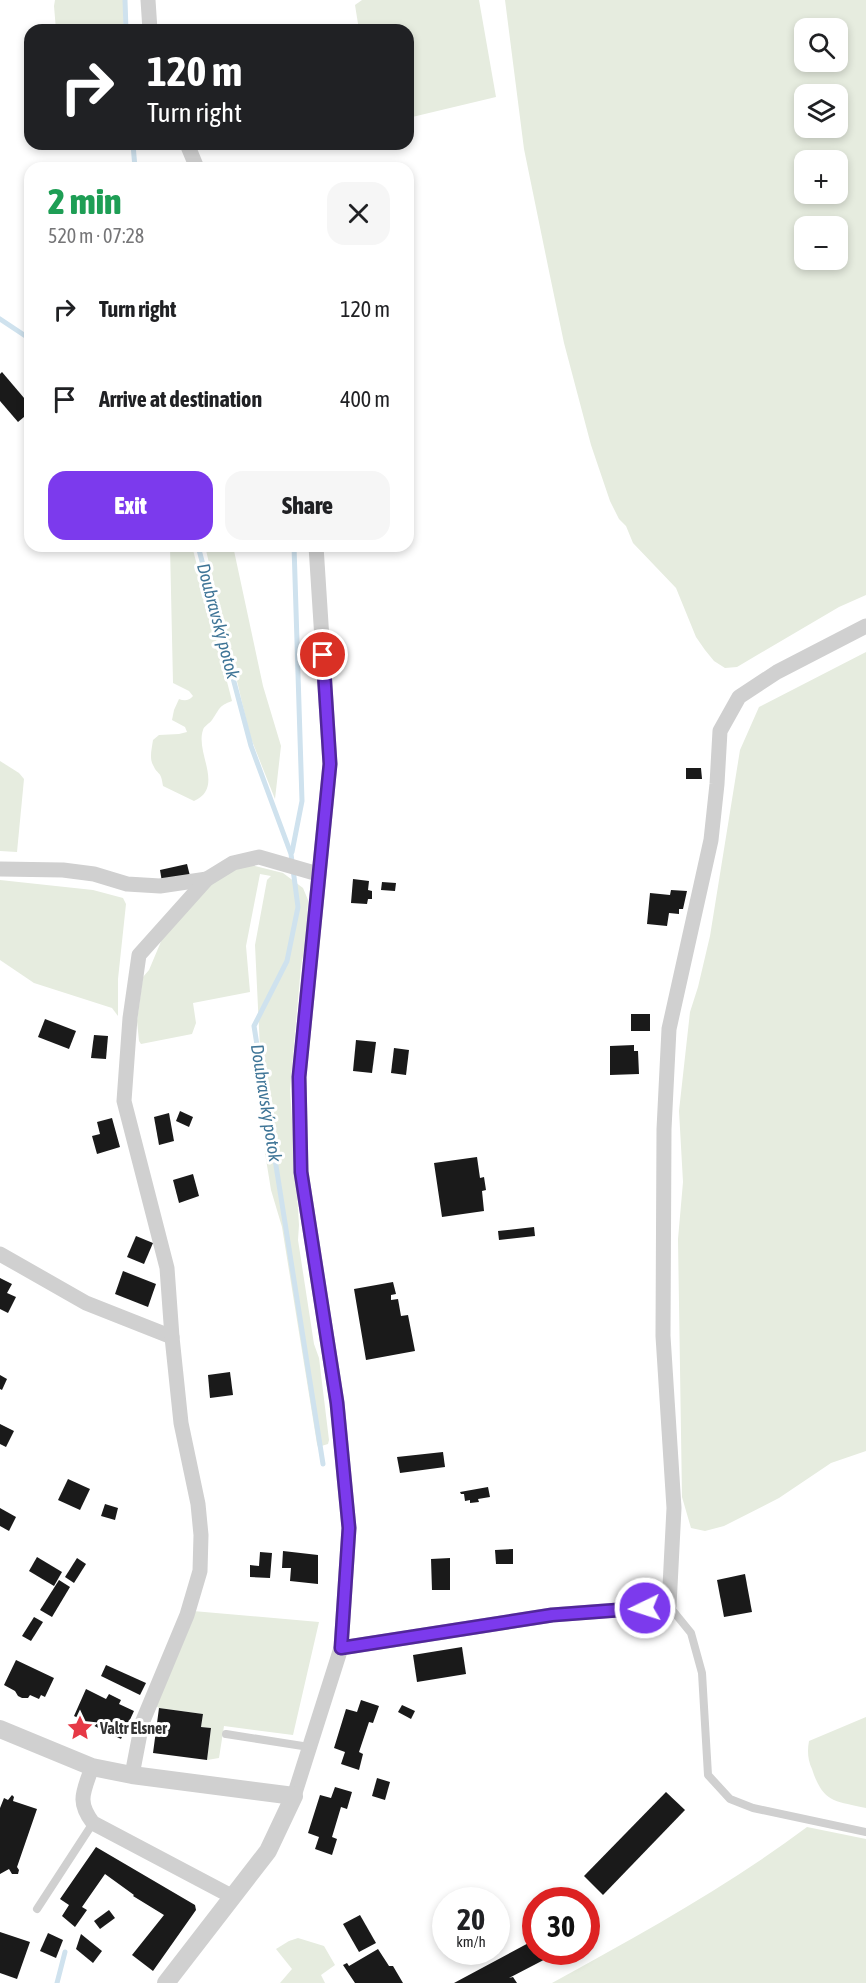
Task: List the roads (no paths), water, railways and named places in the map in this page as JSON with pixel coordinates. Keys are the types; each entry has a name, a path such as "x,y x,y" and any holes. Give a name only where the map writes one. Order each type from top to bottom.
{"street":[{"path":"148,0 150,24"},
{"path":"166,1983 268,1851 294,1796 341,1648 349,1528 337,1403 301,1172 299,1077 330,764 316,552"},
{"path":"341,1648 552,1615 669,1606 675,1508 663,1336 664,1129 669,1029 711,840 720,731 739,697 777,672 866,626"},
{"path":"132,1775 142,1723 187,1614 200,1570 201,1535 198,1504 181,1423 168,1268 124,1101 130,1018 139,955 207,879 233,863 259,857 318,874"},
{"path":"0,868 63,870 94,874 127,884 160,886 207,879"},
{"path":"0,1254 86,1303 172,1337"},
{"path":"0,1729 92,1767 132,1775 294,1796"},
{"path":"92,1767 82,1801 85,1812 93,1823 233,1897"}],"lane":[{"path":"669,1606 691,1633 702,1673 708,1775 730,1800 753,1808 866,1832"},
{"path":"226,1734 309,1747"},
{"path":"38,1910 93,1823"}],"waterway":[{"name":"Doubravský potok","path":"125,0 126,24"},
{"name":"Doubravský potok","path":"134,150 134,162"},
{"path":"0,319 24,335"},
{"name":"Doubravský potok","path":"200,552 251,746 291,854 298,907 287,961 254,1026 323,1464"},
{"path":"292,852 302,801 294,552"},
{"name":"Doubravský potok","path":"57,1983 65,1952"}],"place":[{"name":"Valtr Elsner","path":"80,1728"}]}
